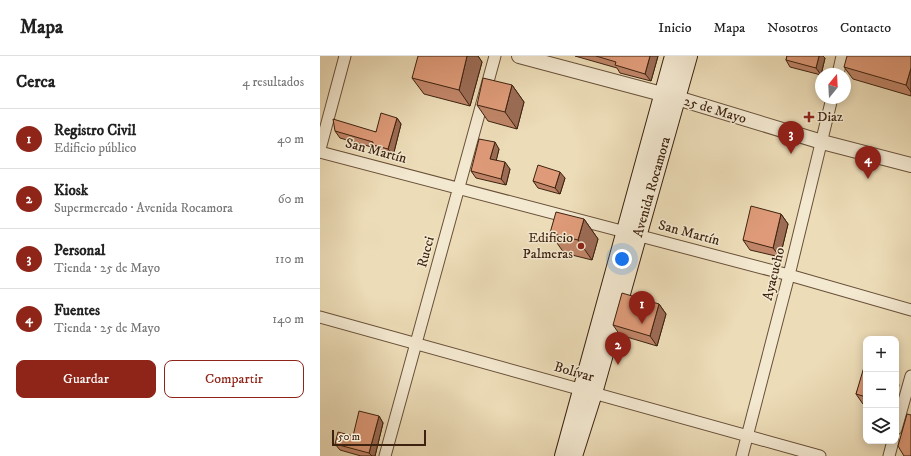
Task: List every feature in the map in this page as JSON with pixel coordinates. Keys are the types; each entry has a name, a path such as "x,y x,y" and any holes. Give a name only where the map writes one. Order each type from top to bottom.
{"main road":[{"name":"Avenida Rocamora","path":"574,456 588,391 631,233 662,94 673,56"},
{"name":"Avenida Rocamora","path":"631,233 677,98 689,56"},
{"name":"Avenida Rocamora","path":"563,456 588,391"}],"street":[{"path":"320,150 346,56"},
{"name":"Rucci","path":"385,456 495,56"},
{"name":"25 de Mayo","path":"519,56 677,98 822,142 911,166"},
{"path":"839,68 842,56"},
{"name":"Ayacucho","path":"742,456 789,275 831,104"},
{"name":"San Martín","path":"320,150 789,275 911,310"},
{"name":"Bolívar","path":"320,317 820,456"},
{"path":"899,418 911,376"},
{"path":"889,456 892,444"}],"building":[{"path":"418,56 467,56 459,90 412,78"},
{"path":"596,56 650,56 645,74 615,65 616,62"},
{"path":"787,56 819,56 816,68 786,60"},
{"path":"847,56 911,56 911,68 906,85 844,67"},
{"path":"483,78 512,85 505,112 477,105"},
{"path":"381,113 397,118 388,149 373,145 373,142 335,131 333,119 376,132"},
{"path":"479,139 495,142 490,159 505,162 501,179 471,171"},
{"path":"538,165 560,172 555,188 533,181"},
{"path":"751,206 781,214 773,248 743,240"},
{"path":"556,212 584,219 578,240 550,233"},
{"path":"622,293 659,304 650,336 613,325"},
{"path":"863,370 863,396 856,394"},
{"path":"359,411 379,416 369,453 335,444 338,432 353,436"},
{"path":"907,414 911,415 911,456 904,456 898,446"}],"place":[{"name":"Diaz","path":"809,117"},
{"name":"Personal","path":"791,154"},
{"name":"Fuentes","path":"868,179"},
{"name":"Edificio Palmeras","path":"581,246"},
{"name":"Registro Civil","path":"642,324"},
{"name":"Kiosk","path":"618,365"}]}
